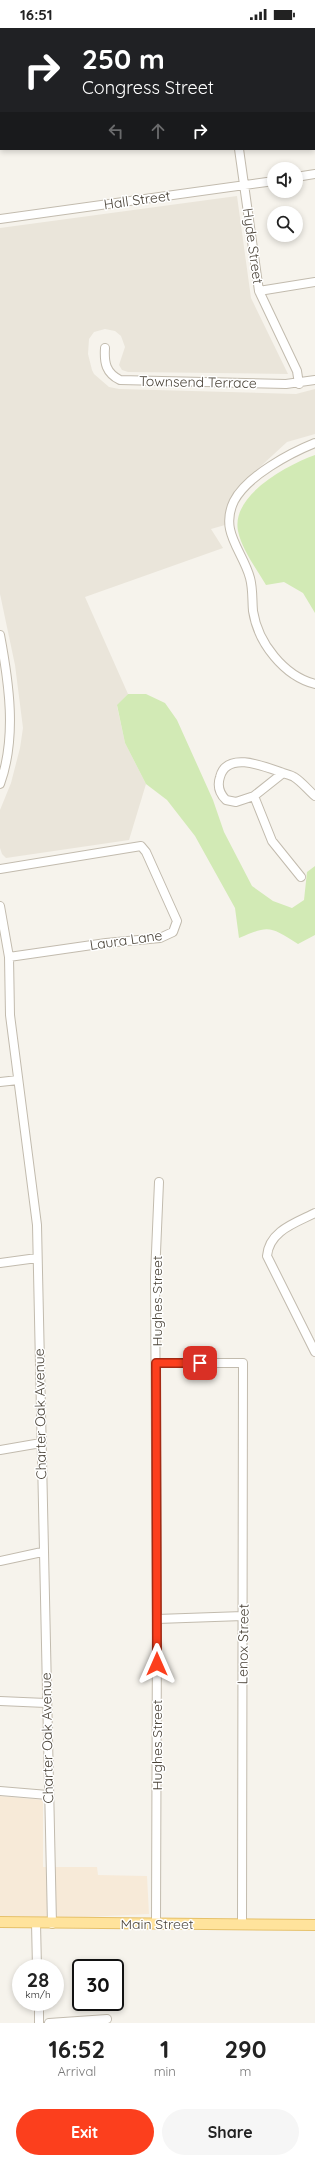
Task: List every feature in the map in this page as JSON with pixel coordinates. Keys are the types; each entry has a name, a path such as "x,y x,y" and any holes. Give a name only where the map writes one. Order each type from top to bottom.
{"main road":[{"name":"Main Street","path":"0,1922 52,1924 315,1925"}],"street":[{"name":"Hyde Street","path":"239,150 259,291 297,371 299,384"},
{"path":"303,176 315,174"},
{"name":"Hall Street","path":"0,219 267,182"},
{"path":"259,291 315,282"},
{"name":"Townsend Terrace","path":"105,348 104,359 106,368 113,376 120,380 299,384 315,380"},
{"path":"315,443 281,460 254,479 240,492 234,501 230,521 230,534 250,578 253,611 262,637 274,656 292,675 315,684"},
{"path":"0,635 1,651 9,695 10,728 0,784"},
{"path":"283,773 254,796 236,802 226,800 220,792 219,781 224,769 235,763 243,762 270,768 294,776 315,796"},
{"path":"254,796 272,841 301,877"},
{"name":"Laura Lane","path":"0,869 141,846 146,852 177,921 173,932 160,938 106,943 9,957"},
{"name":"Charter Oak Avenue","path":"0,906 9,957 10,1015 37,1224 42,1552 52,1924"},
{"path":"0,1082 18,1080"},
{"name":"Hughes Street","path":"156,1924 157,1619 155,1276 159,1182"},
{"path":"315,1213 278,1232 271,1241 267,1256 315,1352"},
{"path":"0,1263 37,1258"},
{"name":"Lenox Street","path":"156,1363 243,1363 242,1924"},
{"path":"0,1450 41,1443"},
{"path":"0,1561 42,1552"},
{"path":"157,1619 243,1616"},
{"path":"0,1701 46,1703"},
{"path":"0,1791 48,1795"},
{"path":"36,1923 38,1959"},
{"path":"39,2011 39,2023"},
{"path":"49,2023 107,2019"}],"shaded area":[{"path":"237,196 251,298 288,374 128,372 122,370 119,365 125,347 121,336 115,331 105,329 94,332 89,339 88,354 92,370 94,374 109,387 119,389 296,394 315,389 315,434 287,442 235,490 228,506 225,525 211,529 223,548 85,597 128,694 117,706 125,743 146,784 129,840 6,858 2,854 0,848 0,810 11,783 20,748 23,728 15,665 0,594 0,228"},
{"path":"0,1796 43,1800 43,1867 97,1867 98,1875 147,1876 149,1914 0,1921"}],"green space":[{"path":"315,455 315,613 303,593 284,582 266,585 246,552 240,538 238,531 238,518 243,505 263,483 290,466"},
{"path":"128,694 146,694 165,703 177,720 213,800 224,832 252,886 273,901 292,908 304,900 307,872 315,866 315,935 298,944 269,929 263,929 239,938 235,908 195,836 167,800 146,784 125,743 117,705"}],"route":[{"path":"157,1664 156,1363 200,1363"}]}
